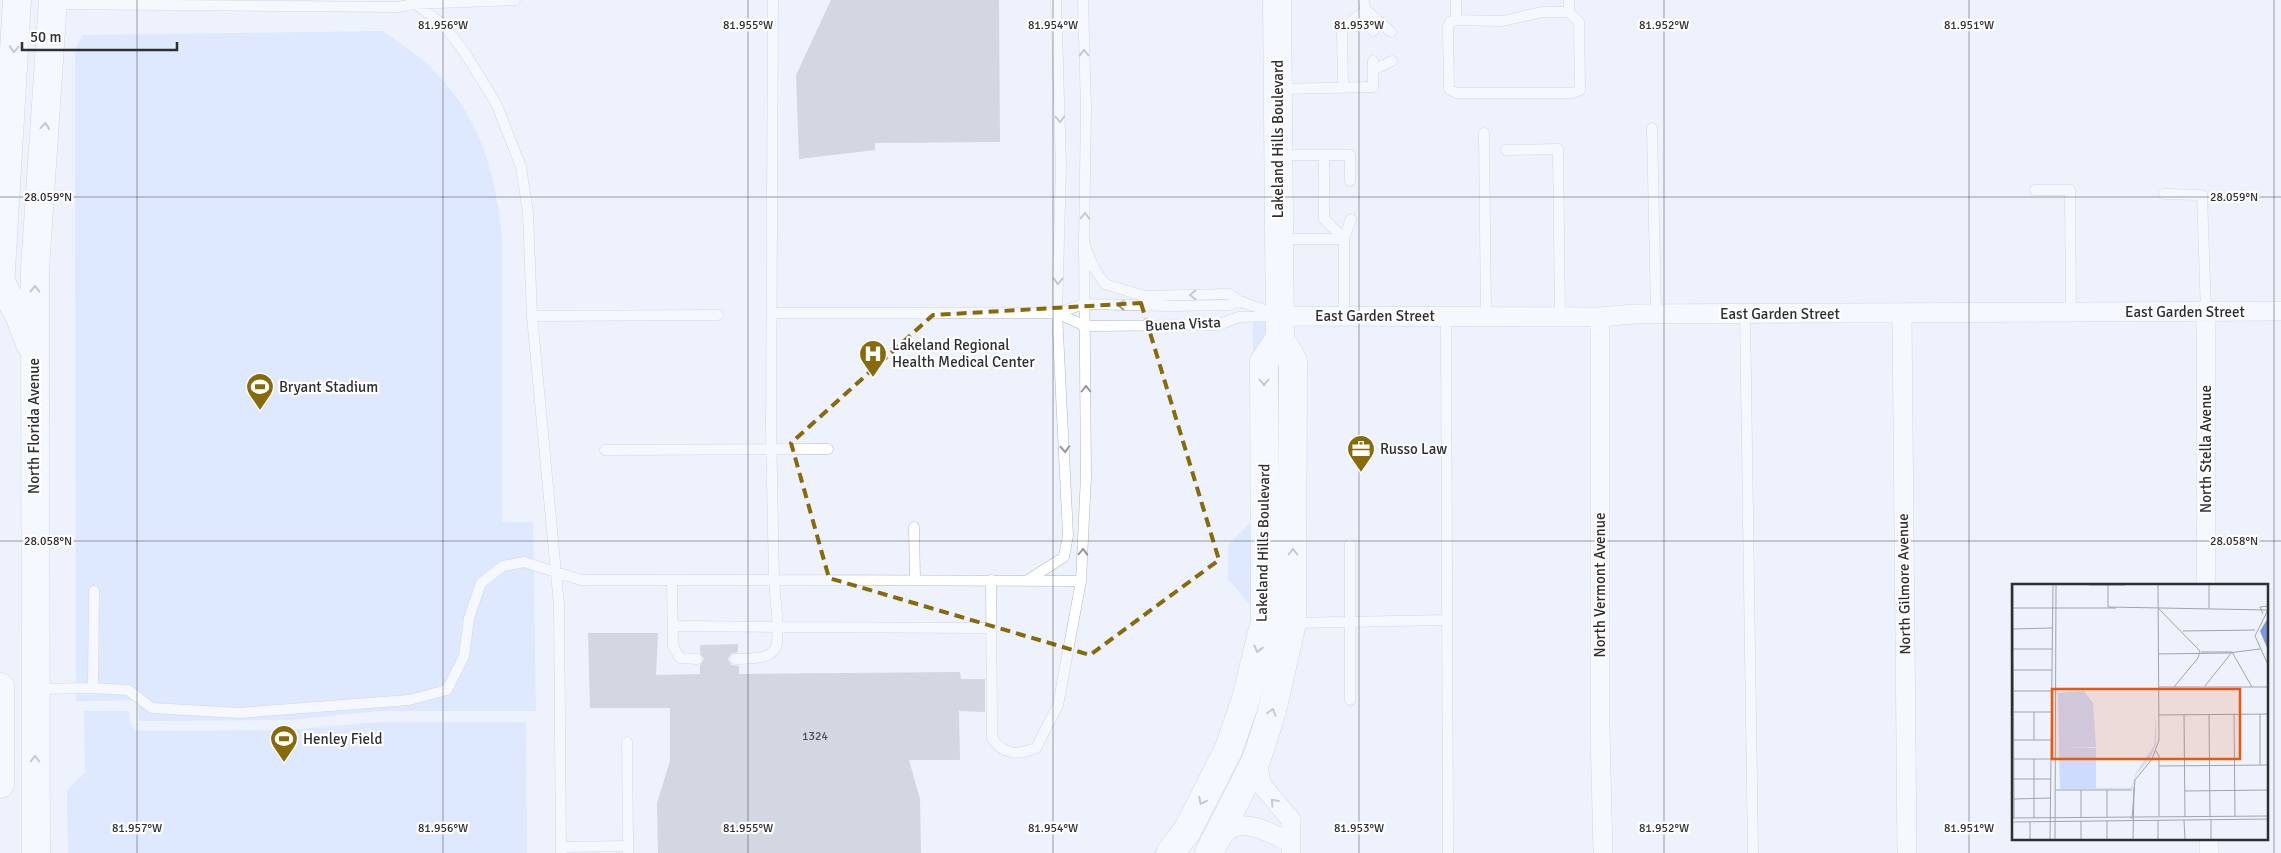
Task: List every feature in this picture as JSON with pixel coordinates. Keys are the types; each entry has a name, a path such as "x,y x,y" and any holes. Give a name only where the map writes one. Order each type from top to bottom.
{"main road":[{"name":"Lakeland Hills Boulevard","path":"1210,851 1257,758 1272,711 1292,623 1294,361 1280,327 1277,0"},
{"name":"North Florida Avenue","path":"36,853 34,355 39,194 53,2"},
{"path":"0,287 3,152 11,15"},
{"path":"0,280 19,315 34,355"},
{"name":"Lakeland Hills Boulevard","path":"1170,853 1187,831 1228,751 1245,702 1265,621 1264,362 1280,327"},
{"path":"0,687 0,784"}],"street":[{"name":"East Garden Street","path":"1280,327 1344,316 1600,317 1656,314 2281,311"},
{"name":"North Stella Avenue","path":"2206,312 2206,584"},
{"name":"North Gilmore Avenue","path":"1902,314 1907,853"},
{"name":"North Vermont Avenue","path":"1600,317 1600,730 1603,853"},
{"path":"1257,758 1260,784 1291,820 1291,848"},
{"path":"1210,851 1230,829 1244,826 1276,836 1291,848"},
{"path":"2209,840 2209,853"}],"lane":[{"path":"53,2 226,2 398,7 411,2 514,0"},
{"path":"736,659 758,658 770,654 776,647 778,627 774,580 771,449 773,0"},
{"path":"1027,580 1064,556 1068,535 1057,313 1062,166 1056,0"},
{"path":"991,580 992,738 998,747 1008,753 1022,753 1036,748 1058,705 1081,581 1086,476 1084,243 1086,108 1082,0"},
{"path":"1456,0 1456,20"},
{"path":"1568,12 1569,0"},
{"path":"411,2 441,23 461,47 496,103 522,167 528,213 532,316 559,614 561,850 628,849 627,742"},
{"path":"1343,88 1342,29 1365,5"},
{"path":"1365,5 1372,31"},
{"path":"1365,5 1392,32"},
{"path":"1542,12 1568,12 1579,22 1580,90 1573,93 1456,93 1449,89 1448,27 1450,22 1456,20 1503,21 1542,12"},
{"path":"1278,89 1373,88 1373,65 1392,61"},
{"path":"1652,128 1656,314"},
{"path":"1484,133 1486,317"},
{"path":"1506,150 1558,149 1560,317"},
{"path":"1278,155 1350,155 1350,181"},
{"path":"1324,155 1324,219 1344,239"},
{"path":"2035,190 2070,190 2071,312"},
{"path":"2164,194 2202,194 2206,312"},
{"path":"1344,316 1344,239 1351,219"},
{"path":"1279,239 1344,239"},
{"path":"1084,243 1094,268 1106,284 1144,296 1230,294 1280,327"},
{"path":"772,312 1057,313 1084,304 1229,305 1239,301"},
{"path":"1057,313 1085,326"},
{"path":"1745,314 1753,853"},
{"path":"532,316 718,315"},
{"path":"1446,316 1448,853"},
{"name":"Buena Vista","path":"1085,326 1218,325 1240,317 1280,327"},
{"path":"604,450 828,449"},
{"path":"914,527 915,580"},
{"path":"1350,544 1350,700"},
{"path":"35,689 93,688 128,690 152,708 239,713 410,700 447,690 464,656 469,618 481,583 503,566 524,562 581,580 1081,581"},
{"path":"672,581 673,646 680,658 697,659"},
{"path":"93,688 94,591"},
{"path":"1292,623 1446,620"},
{"path":"673,626 991,628"}],"highlighted area":[{"path":"1141,303 1219,560 1090,655 829,578 791,443 933,315"}],"shaded area":[{"path":"383,31 425,62 452,92 476,130 491,172 496,193 502,239 502,522 533,522 536,711 380,711 288,720 139,721 138,700 76,701 75,49 83,35"},
{"path":"1253,308 1269,310 1269,620 1176,853 1153,853 1171,828 1205,769 1232,702 1242,669 1248,637 1251,606 1228,579 1228,545 1253,520"},
{"name":"Henley Field","path":"84,711 129,711 133,728 139,731 288,730 381,722 526,722 527,853 68,853 67,791 85,772"}],"building":[{"path":"831,0 999,0 1000,142 875,143 875,150 799,159 796,75"},
{"path":"588,633 658,633 656,675 700,674 700,665 704,659 700,653 700,645 738,644 738,652 731,654 728,659 731,665 739,666 739,674 960,672 961,679 985,679 985,712 959,711 960,760 909,760 920,799 921,853 658,853 657,803 670,761 670,708 590,708"}],"place":[{"name":"Lakeland Regional Health Medical Center","path":"873,378"},
{"name":"Bryant Stadium","path":"260,411"},
{"name":"Russo Law","path":"1361,473"},
{"name":"Henley Field","path":"284,763"}]}
